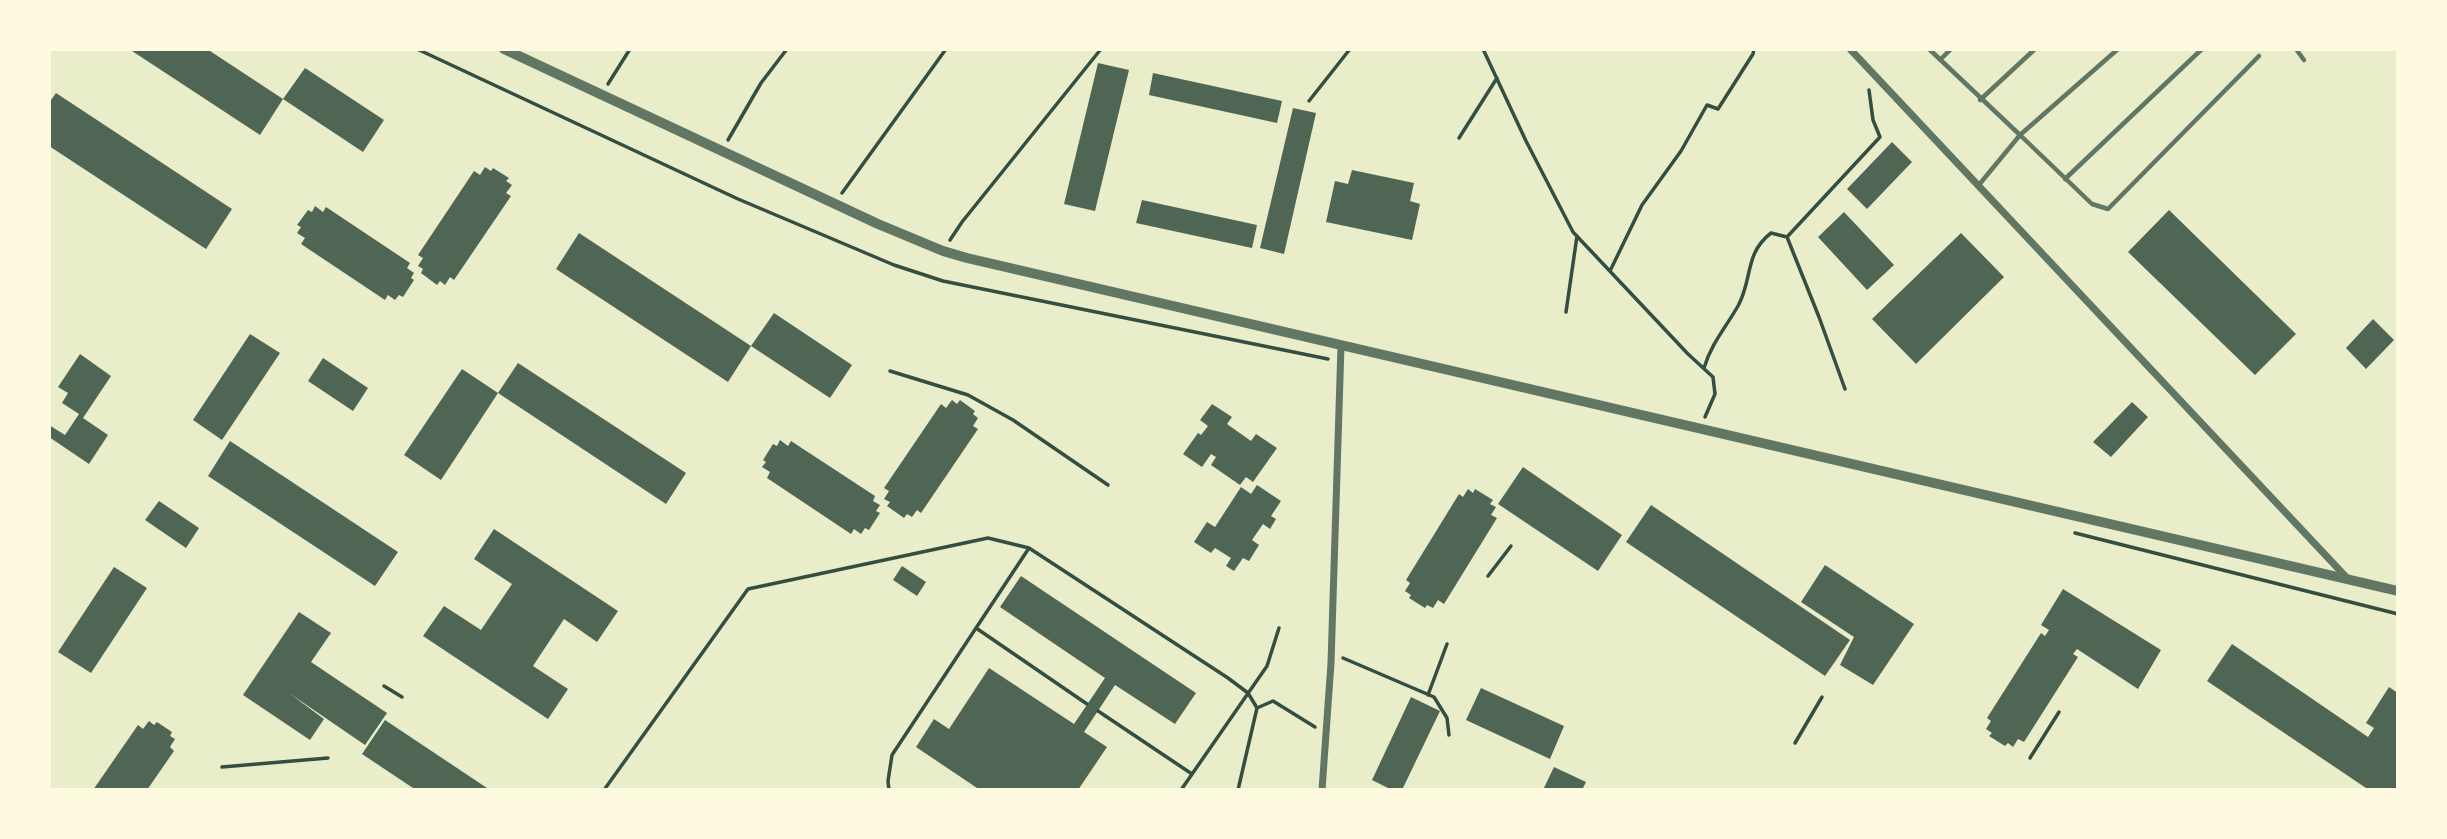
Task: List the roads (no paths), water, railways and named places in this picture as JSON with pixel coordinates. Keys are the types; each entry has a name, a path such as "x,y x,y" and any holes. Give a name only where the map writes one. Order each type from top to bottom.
{"street":[{"path":"504,49 834,204 943,251 2398,591"},
{"path":"1850,49 2347,578"},
{"path":"1322,790 1332,653 1341,346"}],"lane":[{"path":"1929,49 2092,204 2108,209 2259,56"},
{"path":"1940,60 1951,49"},
{"path":"1980,100 2035,49"},
{"path":"1977,186 2020,135 2118,49"},
{"path":"2065,179 2202,49"},
{"path":"2296,49 2304,60"}]}
